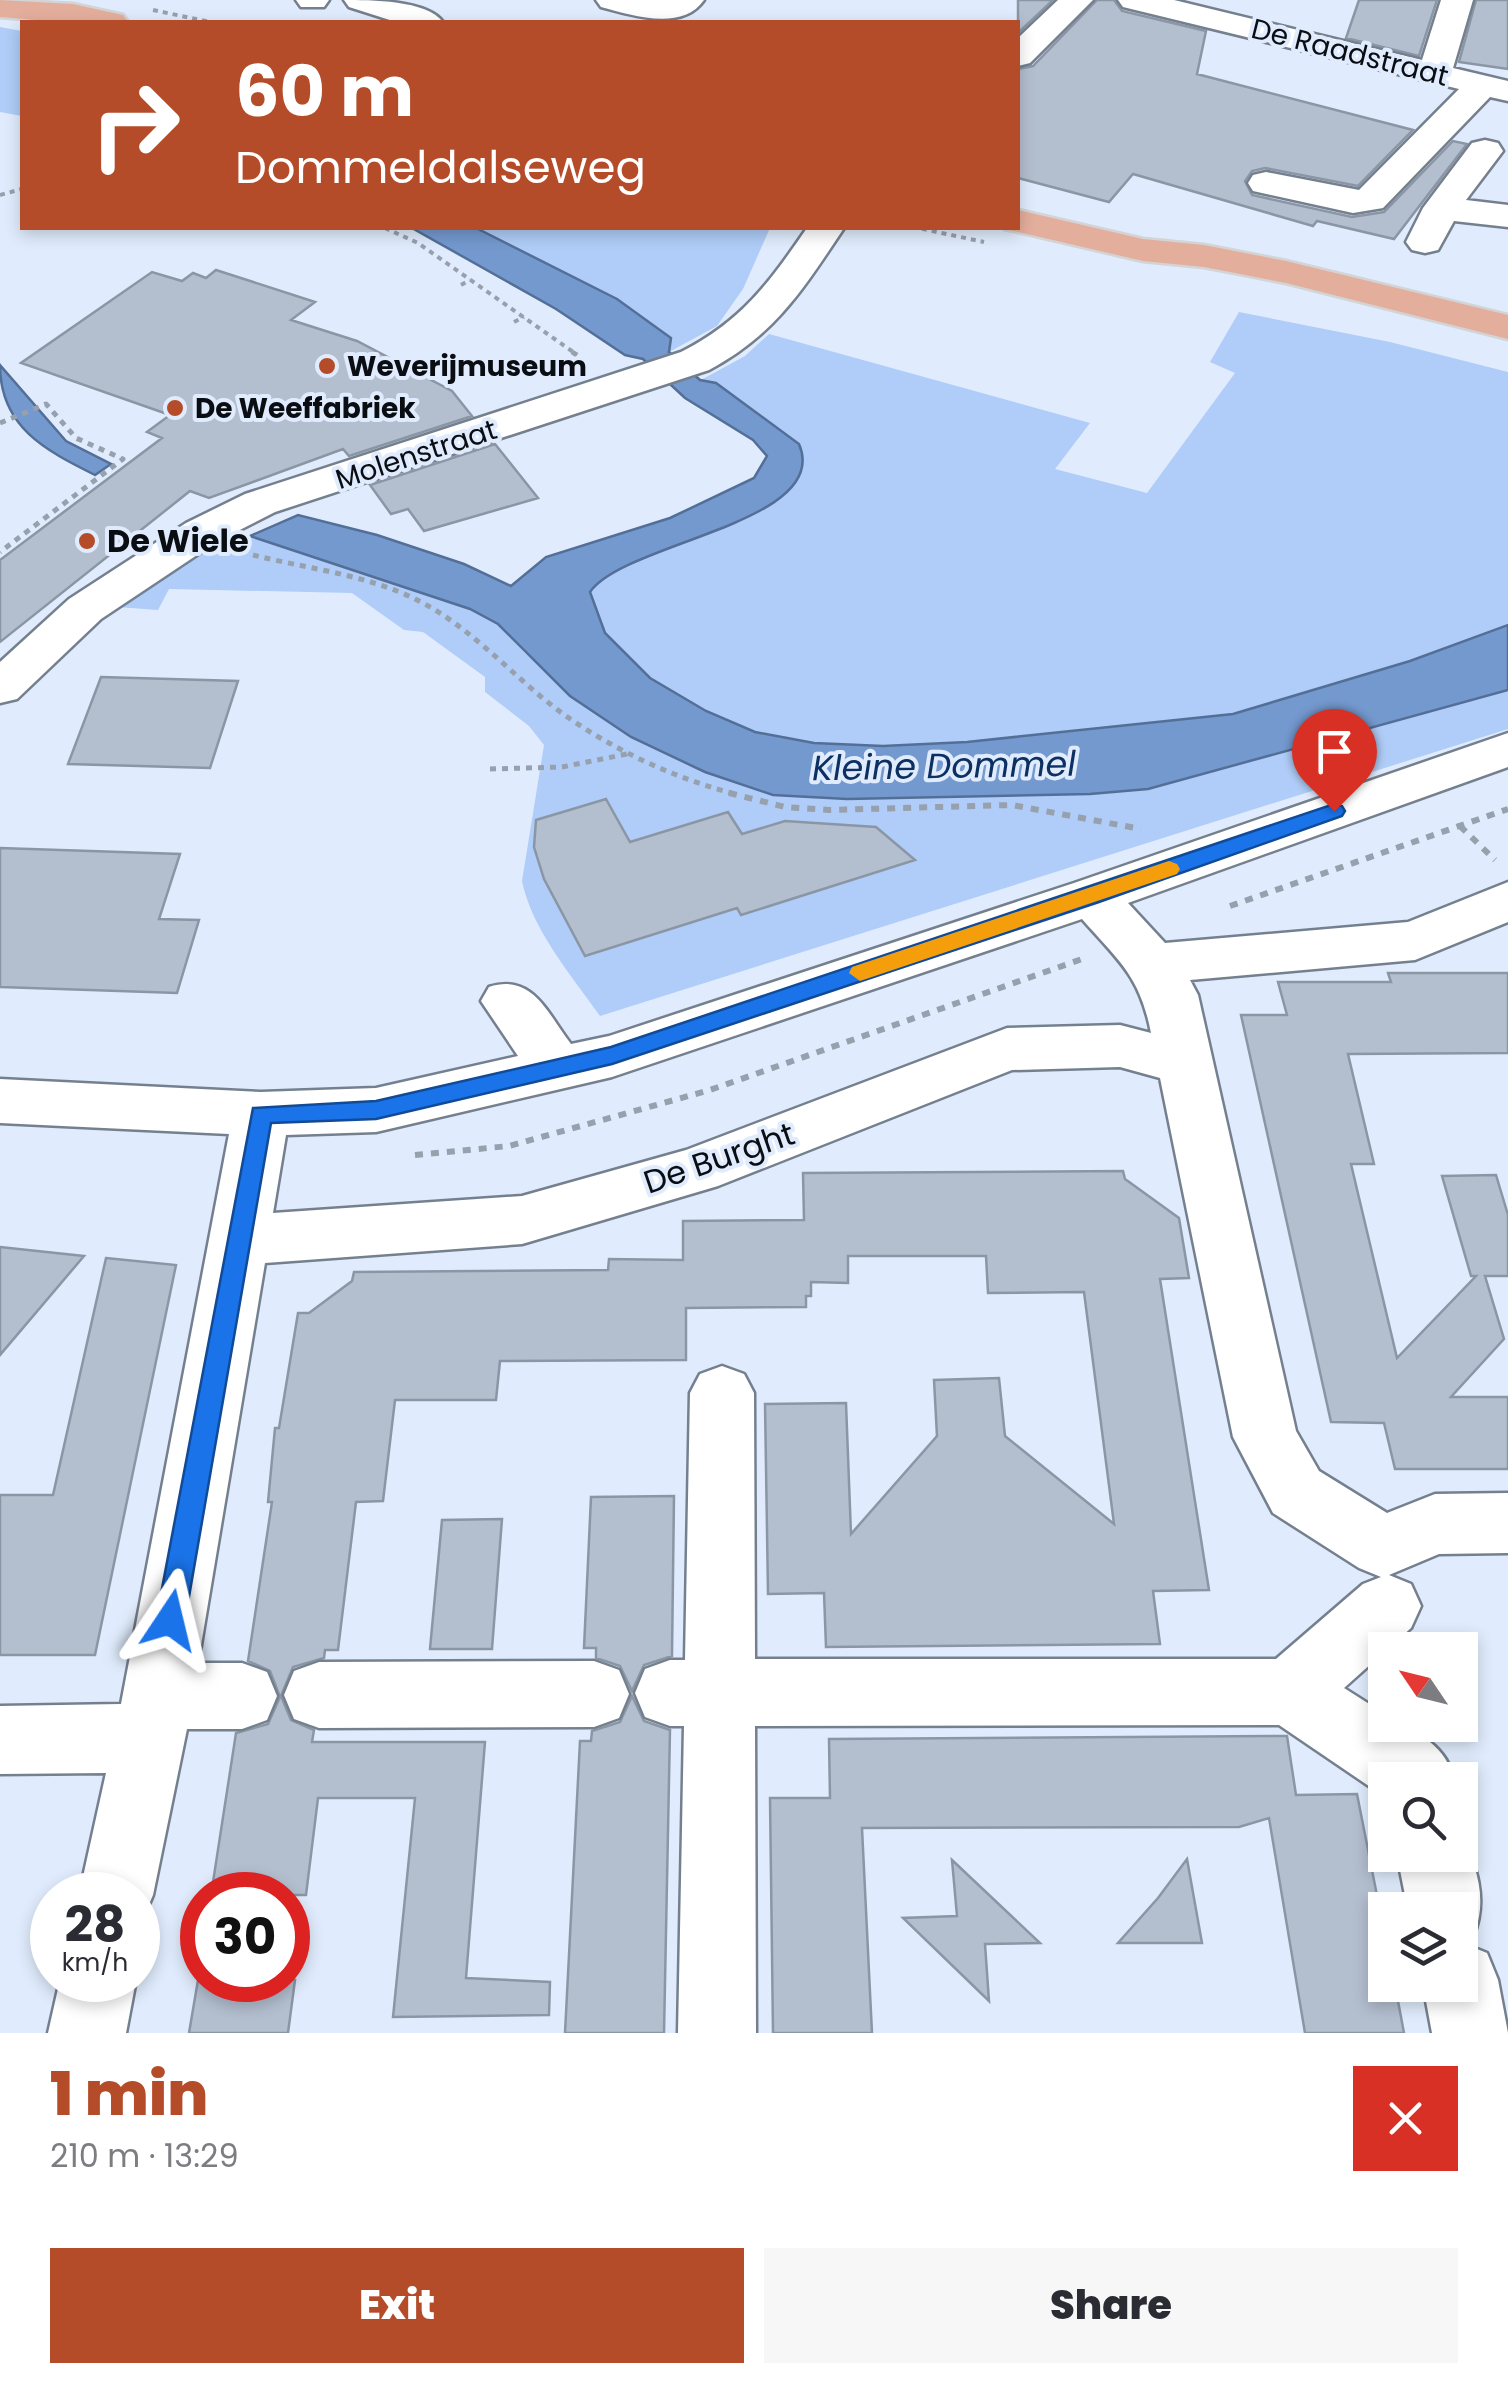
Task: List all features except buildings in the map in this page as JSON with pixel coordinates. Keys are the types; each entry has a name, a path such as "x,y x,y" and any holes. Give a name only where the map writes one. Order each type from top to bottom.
{"main road":[{"path":"34,0 73,14"},
{"path":"0,7 126,15"},
{"path":"1020,222 1143,250 1194,272 1274,286 1362,293 1508,328"}],"street":[{"path":"360,0 421,20"},
{"path":"612,0 646,10 678,6 688,0"},
{"path":"1020,54 1077,0"},
{"name":"De Raadstraat","path":"1134,0 1495,88"},
{"path":"1435,72 1457,0"},
{"path":"1266,182 1353,202 1370,200 1495,88"},
{"path":"1485,151 1433,225 1508,216"},
{"name":"Molenstraat","path":"10,665 100,611 202,532 260,503 511,407 635,381 695,361 732,341 756,320 780,295 824,230"},
{"path":"0,1102 261,1114 376,1110 558,1069 612,1056 1092,896 1508,750"},
{"path":"1092,896 1152,964 1171,996 1265,1436 1296,1492 1388,1601"},
{"path":"1152,964 1415,940 1508,901"},
{"path":"508,1001 558,1069"},
{"name":"De Burght","path":"241,1240 522,1220 697,1170 1007,1049 1120,1046 1185,1064"},
{"path":"121,1872 153,1717 261,1114"},
{"path":"717,2033 695,1692 722,1393"},
{"path":"1289,1692 1388,1601 1436,1524 1508,1523"},
{"path":"695,1692 1289,1692 1415,1760"},
{"path":"319,1695 594,1694"},
{"path":"0,1740 153,1717 242,1696"},
{"path":"86,2033 93,2002"},
{"path":"1465,2002 1471,2033"}],"path":[{"path":"126,15 186,20"},
{"path":"390,230 418,243 524,317 635,381"},
{"path":"461,285 470,280"},
{"path":"514,322 524,317"},
{"path":"0,422 46,404 76,438 123,459 0,552"},
{"path":"202,532 261,558 344,576 416,599 472,637 567,717 628,754 684,781 785,807 829,810 1012,805 1113,824"},
{"path":"490,769 562,767 628,754"},
{"path":"1460,826 1508,873"}],"shaded area":[{"path":"0,27 20,31 20,116 0,112"},
{"path":"480,230 769,230 743,289 717,326 669,352 617,299"},
{"path":"1239,312 1390,342 1508,372 1508,625 1410,661 1233,714 967,742 883,746 814,743 755,732 706,711 650,678 605,633 590,592 599,579 643,556 705,536 755,513 799,443 716,383 701,380 745,356 769,334 1090,423 1055,469 1147,493 1235,373 1210,362"},
{"path":"250,536 470,609 498,624 525,653 631,737 1148,789 1508,690 1508,729 600,1016 544,935 522,881 544,745 529,726 485,692 485,677 423,632 404,630 352,593 169,589 158,610 117,607 209,546"}],"water":[{"name":"Kleine Dommel","path":"416,230 480,230 617,299 671,338 669,352 700,380 716,383 799,444 801,471 785,493 757,512 610,575 590,592 605,633 650,678 706,711 755,732 814,743 883,746 967,742 1233,714 1410,661 1508,625 1508,690 1148,789 1090,794 847,799 773,795 705,772 631,737 570,696 498,624 470,609 250,536 298,515 377,535 464,564 511,586 546,557 670,518 754,478 767,456 753,440 685,398 643,359 625,355 556,309"},
{"path":"0,365 66,441 111,464 95,475 29,434 8,405"}],"slow traffic":[{"path":"860,973 1169,869"}],"place":[{"name":"Weverijmuseum","path":"327,366"},
{"name":"De Weeffabriek","path":"175,408"},
{"name":"De Wiele","path":"87,541"}],"route":[{"path":"170,1620 261,1114 376,1110 612,1056 1334,811"}]}
